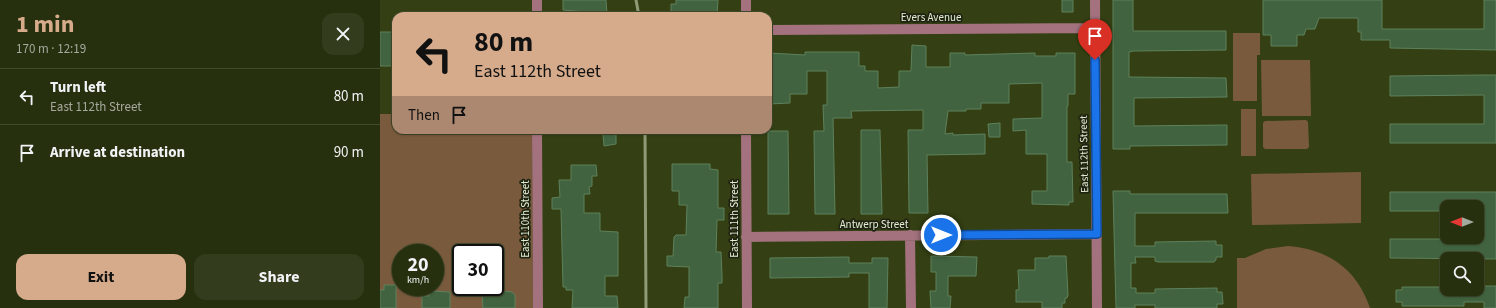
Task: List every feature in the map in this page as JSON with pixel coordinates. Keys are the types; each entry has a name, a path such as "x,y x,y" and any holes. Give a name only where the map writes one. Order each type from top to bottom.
{"street":[{"path":"537,0 537,12"},
{"path":"746,0 746,12"},
{"name":"East 112th Street","path":"1095,0 1097,308"},
{"name":"Evers Avenue","path":"772,30 1095,28"},
{"name":"East 110th Street","path":"537,134 538,308"},
{"name":"East 111th Street","path":"746,134 746,308"},
{"name":"Antwerp Street","path":"746,237 1097,234"},
{"path":"910,235 911,308"}],"shaded area":[{"path":"1233,33 1260,33 1260,55 1257,55 1257,101 1233,101"},
{"path":"1261,60 1310,60 1311,116 1262,116"},
{"path":"1241,109 1256,109 1256,156 1241,156"},
{"path":"380,114 392,114 392,134 532,134 533,308 380,308"},
{"path":"1306,120 1308,122 1309,147 1307,149 1265,149 1263,147 1263,123 1265,121"},
{"path":"1361,172 1361,223 1252,225 1251,174"},
{"path":"1288,246 1316,251 1339,264 1349,272 1357,282 1370,308 1237,308 1237,258 1245,258 1266,249"}],"building":[{"path":"563,0 606,0 607,12 563,10"},
{"path":"676,0 718,0 717,12 671,12 671,4 676,4"},
{"path":"1062,0 1073,0 1073,12 1062,12"},
{"path":"1113,0 1133,0 1133,31 1226,31 1226,50 1129,52 1129,77 1226,78 1227,97 1134,98 1134,126 1227,125 1227,145 1130,146 1130,149 1113,149"},
{"path":"1263,0 1382,0 1382,29 1484,29 1484,0 1496,0 1496,50 1390,48 1390,40 1361,40 1361,32 1358,32 1358,18 1319,18 1315,29 1306,29 1304,35 1297,35 1297,46 1271,46 1271,35 1263,35"},
{"path":"380,32 392,32 392,66 380,66"},
{"path":"912,45 926,46 926,67 950,67 950,53 965,53 965,55 1035,53 1035,56 1056,56 1056,53 1075,53 1075,94 1068,94 1067,106 1067,162 1072,162 1073,202 1069,202 1069,205 1032,204 1032,191 1047,191 1047,154 1026,154 1026,130 1013,131 1013,119 1042,118 1042,83 1009,84 1009,103 981,103 981,109 948,111 945,134 985,134 985,154 927,155 928,213 909,213 908,130 923,130 923,110 851,111 852,118 833,118 835,214 815,214 814,131 824,131 823,105 827,105 827,71 807,71 807,94 790,94 790,103 772,104 772,53 805,55 805,52 859,52 859,66 865,66 865,71 878,71 878,88 899,87 899,71 911,71"},
{"path":"1496,75 1496,143 1390,143 1390,124 1484,124 1484,95 1390,96 1390,76"},
{"path":"1000,123 1000,137 989,137 988,124"},
{"path":"861,130 880,130 882,214 861,214"},
{"path":"772,131 788,131 789,214 768,214 768,134 772,134"},
{"path":"603,134 616,134 616,144 604,146"},
{"path":"672,164 710,164 710,169 718,170 718,208 724,208 724,220 717,220 716,252 721,252 722,276 722,283 718,283 718,308 684,308 685,297 689,297 689,267 667,266 667,256 673,256 674,237 676,235 686,235 687,205 679,205 679,191 672,191"},
{"path":"571,165 596,165 597,176 592,176 592,186 589,187 590,194 584,194 584,213 600,213 600,231 618,232 618,276 605,276 605,296 617,296 618,308 572,308 573,290 566,290 566,287 563,287 561,209 552,209 552,198 560,197 559,180 571,180"},
{"path":"1113,191 1130,191 1130,194 1227,194 1228,213 1135,213 1135,246 1155,246 1155,242 1216,241 1216,245 1222,245 1222,257 1216,257 1214,262 1158,262 1155,261 1155,257 1135,257 1136,263 1131,263 1131,288 1136,288 1136,293 1155,293 1155,289 1217,288 1217,292 1222,292 1223,304 1217,304 1217,308 1155,308 1155,305 1135,305 1135,308 1116,308"},
{"path":"1390,192 1496,192 1496,259 1484,259 1484,252 1440,252 1440,258 1390,258 1390,239 1440,239 1440,244 1484,244 1484,200 1440,200 1440,211 1390,211"},
{"path":"931,256 977,257 976,276 948,276 948,296 951,296 950,308 931,308 930,291 936,291 936,272 931,272"},
{"path":"1049,256 1066,256 1068,295 1067,298 1065,298 1065,303 1062,303 1062,308 1042,308 1042,302 1016,302 1016,290 1019,290 1018,270 1035,270 1035,258 1049,258"},
{"path":"849,257 849,263 872,263 872,258 888,258 887,308 869,308 869,273 849,273 849,277 770,278 770,258"},
{"path":"384,285 392,285 392,296 396,296 396,308 380,308 380,290 384,290"},
{"path":"1484,286 1496,286 1496,308 1484,308 1484,302 1464,302 1464,306 1402,306 1402,302 1396,302 1396,290 1402,290 1402,287 1440,287 1440,296 1484,296"},
{"path":"504,291 512,292 515,295 515,308 483,308 482,296 504,296"},
{"path":"444,292 450,292 450,308 422,308 422,296 444,296"}],"railway":[{"path":"636,0 638,12"},
{"path":"645,134 646,308"}],"route":[{"path":"941,235 1097,234 1095,60"}]}
